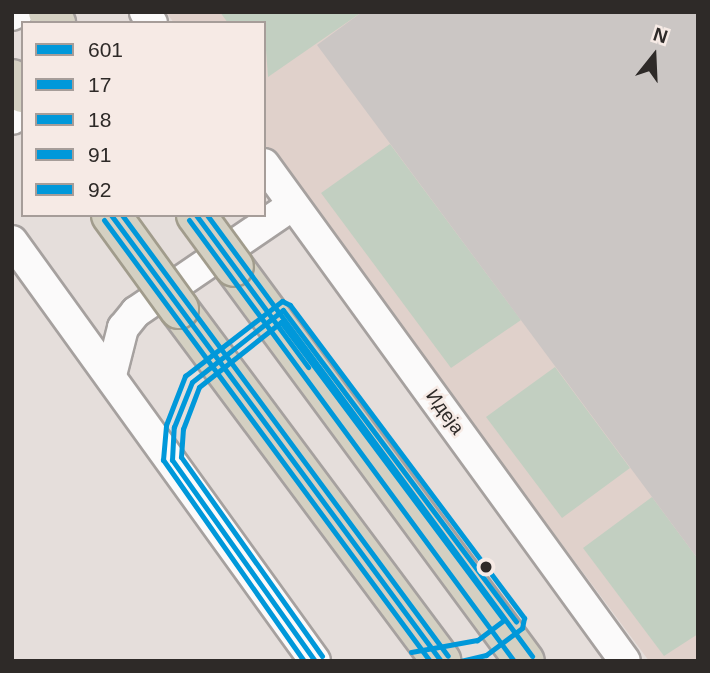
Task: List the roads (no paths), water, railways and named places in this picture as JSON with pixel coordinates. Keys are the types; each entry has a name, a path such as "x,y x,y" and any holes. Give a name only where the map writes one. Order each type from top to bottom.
{"highway":[{"path":"112,217 441,661"},
{"path":"197,217 525,661"}],"street":[{"path":"12,15 18,12"},
{"name":"Идеја","path":"266,167 625,661"},
{"path":"111,375 123,328 136,312 293,205"},
{"path":"12,241 315,661"}]}
